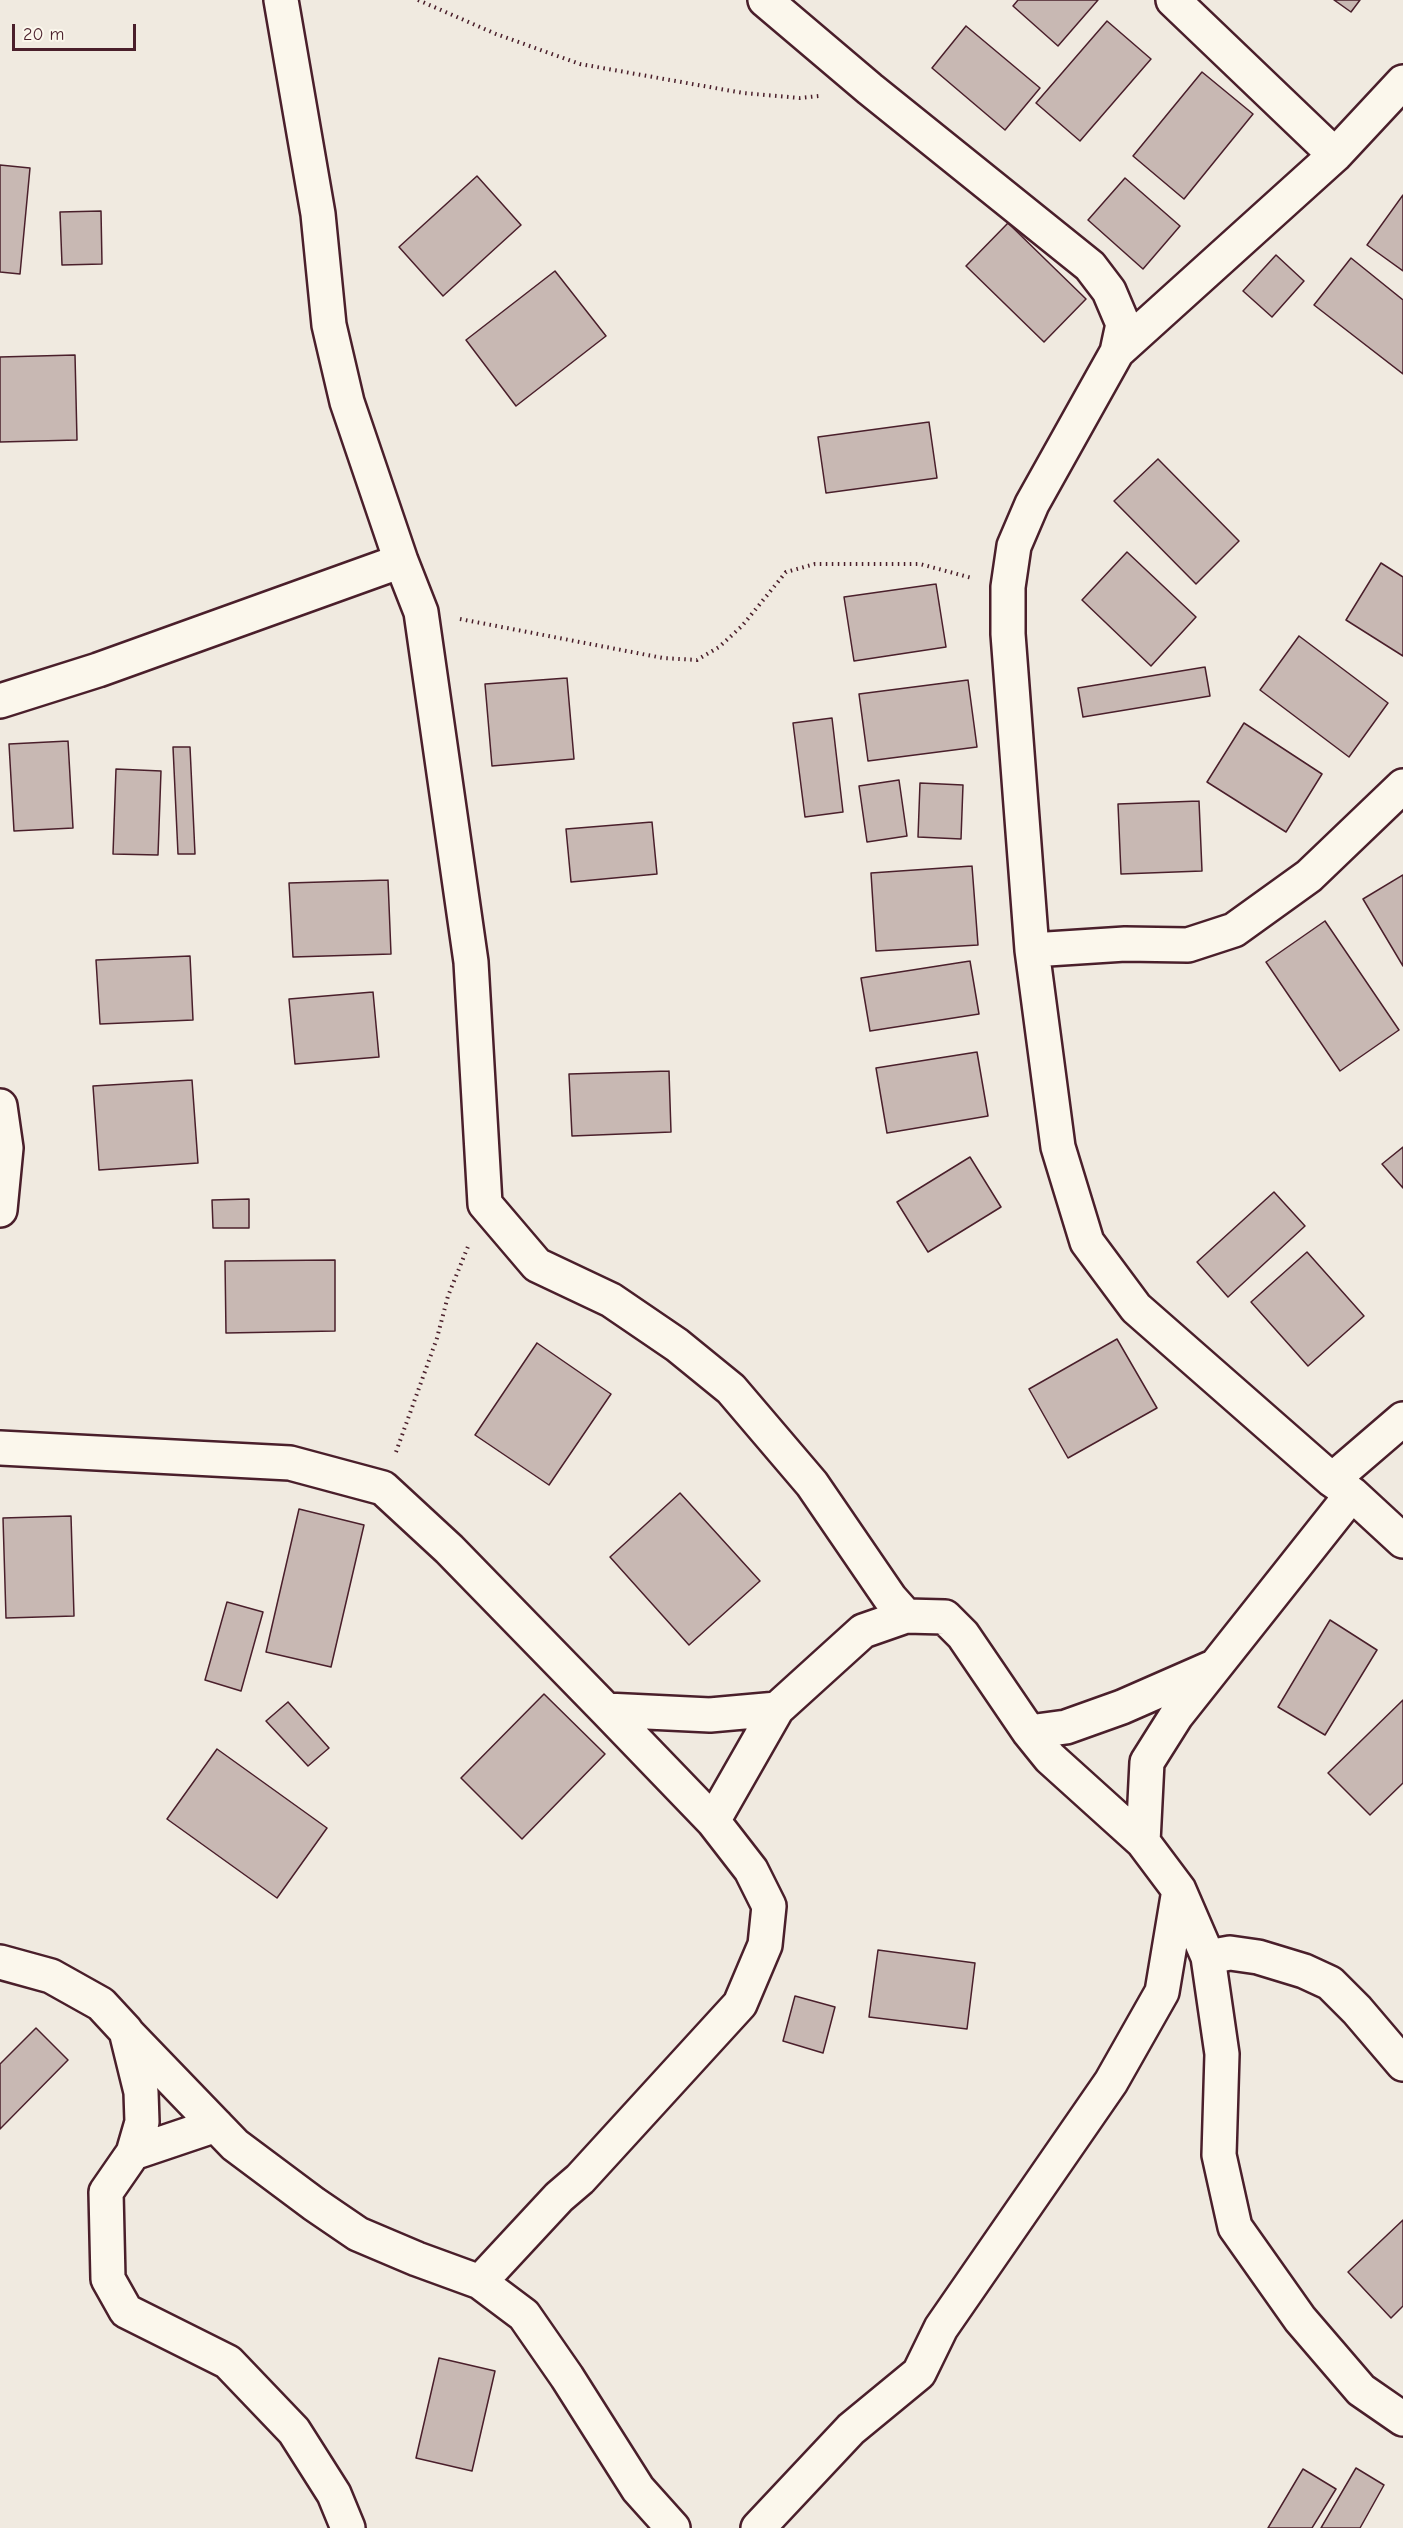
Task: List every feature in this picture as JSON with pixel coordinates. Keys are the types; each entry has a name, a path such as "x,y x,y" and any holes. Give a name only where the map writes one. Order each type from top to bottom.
{"street":[{"path":"281,0 318,214 329,325 347,402 401,561 421,612 471,962 485,1204 537,1265 611,1300 677,1345 730,1389 812,1484 890,1598 906,1616"},
{"path":"765,0 870,89 1090,266 1108,291 1124,324 1117,352 1032,504 1014,546 1008,587 1008,634 1032,950 1058,1147 1087,1242 1136,1308 1403,1541"},
{"path":"1173,0 1335,154"},
{"path":"1117,352 1335,154 1403,82"},
{"path":"0,701 109,666 401,561"},
{"path":"1032,950 1125,944 1188,945 1234,930 1309,876 1403,786"},
{"path":"0,1106 6,1148 0,1210"},
{"path":"1143,1842 1147,1762 1176,1716 1218,1665 1342,1487 1403,1419"},
{"path":"0,1448 290,1463 382,1488 449,1549 606,1710 713,1821 751,1870 769,1906 765,1945 740,2004 580,2179 559,2196 480,2282"},
{"path":"713,1821 777,1709 863,1631 906,1616 945,1617 963,1635 1029,1732 1050,1758 1143,1842 1179,1890 1208,1957 1222,2054 1218,2156 1235,2227 1300,2319 1361,2390 1403,2418"},
{"path":"1029,1732 1066,1727 1122,1707 1218,1665"},
{"path":"606,1710 710,1715 777,1709"},
{"path":"758,2528 851,2429 919,2373 941,2328 1111,2082 1162,1992 1179,1890"},
{"path":"1208,1957 1230,1953 1258,1957 1304,1971 1330,1983 1357,2010 1403,2064"},
{"path":"0,1962 51,1976 101,2004 235,2145 358,2234 480,2282 524,2315 567,2377 638,2489 673,2528"},
{"path":"126,2031 141,2092 142,2122 133,2153 106,2192 108,2279 126,2311 228,2362 294,2431 334,2494 348,2528"},
{"path":"133,2153 216,2125"}],"path":[{"path":"418,0 496,34 580,64 743,93 800,98 870,89"},
{"path":"421,612 663,658 697,660 719,647 742,626 786,572 815,564 920,564 1008,587"},
{"path":"382,1488 437,1338 448,1296 485,1204"}],"building":[{"path":"1018,0 1098,0 1058,46 1013,6"},
{"path":"1334,0 1360,0 1351,12"},
{"path":"1107,21 1151,59 1080,141 1036,103"},
{"path":"966,26 1040,88 1005,130 932,68"},
{"path":"1202,72 1253,114 1184,199 1133,156"},
{"path":"0,165 30,168 20,274 0,272"},
{"path":"477,176 521,225 443,296 399,247"},
{"path":"1125,178 1180,226 1143,269 1088,220"},
{"path":"1403,195 1403,271 1367,245"},
{"path":"101,211 102,264 62,265 60,212"},
{"path":"1008,223 1086,299 1044,342 966,266"},
{"path":"1276,255 1304,281 1272,317 1243,291"},
{"path":"1351,258 1403,300 1403,374 1314,305"},
{"path":"555,271 606,336 516,406 466,340"},
{"path":"75,355 77,440 0,442 0,357"},
{"path":"929,422 937,478 826,493 818,437"},
{"path":"1158,459 1239,541 1196,584 1114,501"},
{"path":"1127,552 1196,617 1151,666 1082,600"},
{"path":"1381,563 1403,577 1403,656 1346,620"},
{"path":"936,584 946,647 854,661 844,597"},
{"path":"1299,636 1388,703 1349,757 1260,690"},
{"path":"1205,667 1210,696 1083,717 1078,688"},
{"path":"567,678 574,759 492,766 485,684"},
{"path":"968,680 977,747 868,761 859,694"},
{"path":"832,718 843,812 805,817 793,723"},
{"path":"1244,723 1322,774 1286,832 1207,782"},
{"path":"68,741 73,828 14,831 9,744"},
{"path":"173,747 190,747 195,854 178,854"},
{"path":"116,769 161,771 158,855 113,854"},
{"path":"899,780 907,836 867,842 859,786"},
{"path":"920,783 963,785 961,839 918,837"},
{"path":"1199,801 1202,871 1121,874 1118,804"},
{"path":"652,822 657,874 571,882 566,829"},
{"path":"972,866 978,945 876,951 871,873"},
{"path":"1403,875 1403,966 1363,899"},
{"path":"388,880 391,954 293,957 289,883"},
{"path":"1325,921 1399,1030 1340,1071 1266,962"},
{"path":"190,956 193,1020 100,1024 96,960"},
{"path":"970,961 979,1014 870,1031 861,978"},
{"path":"373,992 379,1057 295,1064 289,999"},
{"path":"977,1052 988,1116 887,1133 876,1068"},
{"path":"669,1071 671,1132 572,1136 569,1074"},
{"path":"192,1080 198,1163 99,1170 93,1086"},
{"path":"1403,1147 1403,1188 1382,1164"},
{"path":"970,1157 1001,1207 928,1252 897,1202"},
{"path":"1274,1192 1305,1226 1228,1297 1197,1262"},
{"path":"249,1199 249,1228 213,1228 212,1200"},
{"path":"1307,1252 1364,1316 1308,1366 1251,1302"},
{"path":"335,1260 335,1331 226,1333 225,1261"},
{"path":"1117,1339 1157,1408 1068,1458 1029,1389"},
{"path":"537,1343 611,1394 549,1485 475,1435"},
{"path":"680,1493 760,1581 689,1645 610,1557"},
{"path":"299,1509 364,1525 331,1667 266,1652"},
{"path":"71,1516 74,1616 6,1618 3,1518"},
{"path":"227,1602 263,1612 241,1691 205,1680"},
{"path":"1330,1620 1377,1650 1325,1735 1278,1707"},
{"path":"544,1694 605,1754 522,1839 461,1778"},
{"path":"1403,1700 1403,1783 1370,1815 1328,1773"},
{"path":"288,1702 329,1748 308,1766 266,1721"},
{"path":"217,1749 327,1828 277,1898 167,1819"},
{"path":"878,1950 975,1963 967,2029 869,2017"},
{"path":"795,1996 835,2007 823,2053 783,2041"},
{"path":"36,2028 68,2060 0,2129 0,2064"},
{"path":"1403,2220 1403,2306 1391,2318 1348,2272"},
{"path":"439,2358 495,2371 472,2471 416,2458"},
{"path":"1356,2468 1384,2485 1360,2528 1321,2528"},
{"path":"1303,2469 1336,2489 1312,2528 1268,2528"}]}
